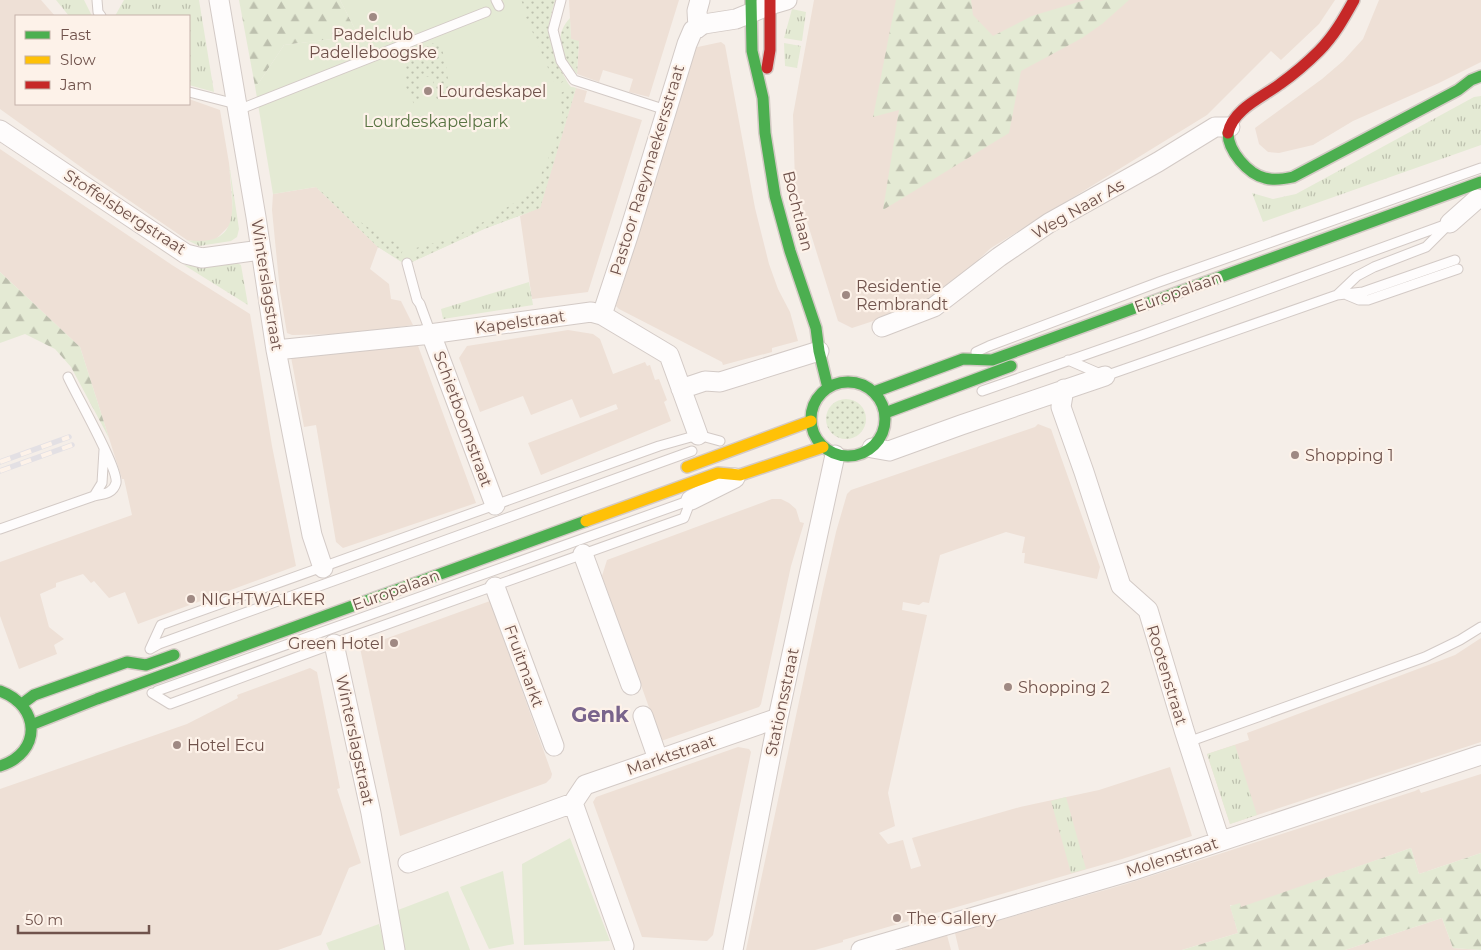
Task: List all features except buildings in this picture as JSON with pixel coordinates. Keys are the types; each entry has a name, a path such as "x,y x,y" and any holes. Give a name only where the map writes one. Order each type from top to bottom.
{"main road":[{"path":"1354,0 1347,14 1319,51 1281,83 1234,118 1228,138 1234,153 1250,171 1259,177 1278,180 1293,177 1481,76"},
{"name":"Bochtlaan","path":"763,98 776,2"},
{"name":"Bochtlaan","path":"751,7 752,51 763,98 765,132 775,196 790,251 825,349 828,388"},
{"path":"1458,90 1481,84"},
{"name":"Europalaan","path":"874,392 963,359 992,360 1480,193"},
{"path":"885,413 1020,363"},
{"path":"830,461 812,431 811,421 815,402 821,394 845,378 874,392 885,413 885,426 881,438 872,448"},
{"path":"677,471 811,421"},
{"name":"Europalaan","path":"31,725 718,473 740,475 830,461 864,454 872,448"},
{"name":"Europalaan","path":"22,704 34,695 127,662 146,665 183,652"},
{"path":"0,691 14,696 22,704 28,714 31,725 28,741 20,756 0,766"}],"street":[{"name":"Winterslagstraat","path":"219,0 276,350 312,535 323,568"},
{"name":"Pastoor Raeymaekersstraat","path":"602,315 687,44 693,30 698,28 697,11 700,0"},
{"path":"698,28 704,24 736,19 751,7 776,2"},
{"name":"Weg Naar As","path":"882,327 934,307 999,257 1049,223 1158,162 1215,127 1230,127"},
{"name":"Stoffelsbergstraat","path":"0,130 186,254 202,258 260,250"},
{"path":"1450,216 1480,193"},
{"name":"Kapelstraat","path":"276,350 431,334 591,312 602,315 669,355 698,435"},
{"name":"Schietboomstraat","path":"431,334 495,505"},
{"path":"681,389 705,381 720,382 825,349"},
{"path":"872,448 889,451 1105,376"},
{"name":"Rootenstraat","path":"1064,389 1061,407 1121,586 1148,610 1218,835"},
{"path":"720,441 742,447"},
{"name":"Stationsstraat","path":"733,950 830,461"},
{"name":"Europalaan","path":"691,500 740,475"},
{"path":"584,558 632,685"},
{"name":"Fruitmarkt","path":"495,587 554,746"},
{"name":"Winterslagstraat","path":"334,644 375,836 395,950"},
{"name":"Europalaan","path":"127,662 150,649"},
{"name":"Europalaan","path":"53,716 95,712 152,693"},
{"path":"643,716 658,759"},
{"name":"Marktstraat","path":"573,803 585,785 778,718"},
{"name":"Molenstraat","path":"861,950 1059,893 1218,835 1481,755"},
{"path":"408,863 573,803 624,946"}],"lane":[{"path":"97,0 98,12 100,15"},
{"path":"561,0 553,30 561,60 574,80 666,110"},
{"path":"190,92 237,107 486,12"},
{"path":"963,359 988,346 1096,305 1481,168"},
{"path":"1341,294 1358,276 1374,267 1426,247 1450,216"},
{"path":"976,393 1142,335 1450,216"},
{"path":"407,263 417,300 431,334"},
{"path":"1068,360 1105,376 1341,294 1363,292 1456,265"},
{"path":"0,529 94,496 109,493 117,481 111,462 68,377"},
{"path":"947,390 960,394"},
{"path":"150,649 161,626 659,446 698,435 720,441"},
{"name":"Europalaan","path":"150,649 298,593 720,441"},
{"path":"94,496 102,482 104,450"},
{"name":"Europalaan","path":"152,693 170,704 495,587 584,558 684,518 691,500"},
{"name":"Europalaan","path":"152,693 691,500"},
{"path":"1187,740 1425,657 1481,628"}],"shaded area":[{"path":"0,0 41,0 54,15 15,15 15,105 190,105 190,99 220,110 229,163 233,213 230,225 215,240 200,242 187,240 0,109"},
{"path":"569,0 679,0 649,97 629,92 633,79 603,70 599,82 577,74 579,42 571,39"},
{"path":"814,0 1335,0 1319,24 1281,60 1271,51 1207,115 991,248 979,259 980,261 922,305 852,328 838,321 795,183 793,115"},
{"path":"1379,0 1481,0 1481,62 1353,121 1313,145 1279,153 1268,152 1259,144 1255,128 1322,79 1343,61 1363,39"},
{"path":"721,42 725,45 755,208 769,264 778,289 790,312 798,341 772,348 772,352 723,365 722,362 616,306 673,124 693,48"},
{"path":"576,88 587,91 584,102 642,120 588,292 532,299 520,216 540,207"},
{"path":"0,149 172,265 250,314 272,446 296,566 138,624 125,592 109,598 94,581 91,583 83,574 56,583 56,587 40,594 49,627 64,639 54,645 57,654 19,669 0,616 0,562 132,515 124,479 122,479 80,347 0,272"},
{"path":"316,187 378,247 370,269 389,284 391,299 401,301 413,325 348,334 292,335 287,333 280,292 272,210 273,194"},
{"path":"568,330 593,334 600,339 613,374 645,362 647,366 650,365 655,380 659,379 667,400 664,402 671,421 541,475 528,443 618,409 616,404 580,418 572,399 531,415 523,396 480,412 459,358 467,346"},
{"path":"417,343 476,503 343,548 336,542 316,425 304,427 291,357"},
{"path":"1038,424 1051,429 1100,567 1097,579 1024,563 1025,553 1022,553 1025,537 1006,532 940,555 929,603 923,602 919,605 903,602 902,610 927,615 888,793 895,826 879,833 888,844 903,840 911,869 921,866 912,838 1020,807 1099,790 1170,767 1192,836 1122,859 843,940 843,942 815,950 746,950 823,589 847,494 851,490 1035,427"},
{"path":"772,499 781,499 789,503 796,509 800,522 804,523 791,566 761,704 759,707 661,741 602,576 607,560"},
{"path":"490,601 552,774 551,778 546,783 400,836 360,648"},
{"path":"1481,638 1481,742 1230,824 1207,754 1249,740 1247,733 1455,655"},
{"path":"310,668 317,672 340,788 337,789 361,863 349,868 321,935 278,950 0,950 0,789 187,724 238,698 237,695"},
{"path":"738,747 749,749 751,752 713,935 707,941 642,937 593,802 596,797"},
{"path":"1481,774 1481,853 1419,874 1411,848 1241,908 1230,905 1238,933 1182,950 959,950 955,933 1126,884 1419,789 1421,793"},
{"path":"1442,918 1453,948 1481,950 1345,950"},
{"path":"947,935 951,950 902,950 902,949"}],"green space":[{"path":"56,0 84,0 92,15 68,15"},
{"path":"124,0 199,0 214,92 190,85 190,15 116,15"},
{"path":"239,0 340,0 357,33 333,39 284,45 255,86"},
{"name":"Lourdeskapelpark","path":"340,0 555,0 549,24 552,48 563,74 571,87 576,88 540,208 484,229 412,262 403,263 378,247 316,187 273,194 255,86 284,45 333,39 357,33"},
{"path":"521,0 555,0 548,26 555,58 566,80 559,84 554,82 533,33 524,18 528,16"},
{"path":"896,0 971,0 973,15 993,36 1032,16 1085,0 1129,0 1102,24 1082,38 1021,71 1009,133 883,210 899,110 873,117"},
{"path":"792,9 806,12 802,41 784,38"},
{"path":"570,18 571,39 579,41 577,74 563,54 560,40 561,32"},
{"path":"439,41 447,71 448,87 446,94 443,99 436,103 433,80 429,77 424,77 420,84 419,104 414,104 405,85 405,62 408,53"},
{"path":"784,43 801,46 797,68 785,66"},
{"path":"572,87 576,88 540,208 484,229 412,262 416,248 452,238 487,220 514,203 537,183 553,148 563,116 559,99 561,93"},
{"path":"1481,96 1481,145 1263,222 1252,193 1273,199 1296,194 1474,97"},
{"path":"229,163 239,229 237,237 231,241 199,246 187,240 206,241 218,237 227,229 231,219 232,193"},
{"path":"316,187 341,208 383,238 404,245 400,260 378,247"},
{"path":"237,263 241,265 248,305 184,265 204,266"},
{"path":"0,272 80,347 109,438 71,367 55,349 25,334 0,343"},
{"path":"529,282 533,305 443,319 441,309"},
{"path":"850,399 857,402 863,408 866,419 865,427 857,436 850,439 842,439 835,436 827,427 826,415 829,408 838,400"},
{"path":"1235,745 1257,815 1230,824 1207,754"},
{"path":"1066,797 1086,869 1071,873 1051,801"},
{"path":"570,838 610,941 524,945 522,864"},
{"path":"1411,848 1419,874 1481,853 1481,950 1453,948 1442,918 1345,950 1182,950 1238,933 1230,906 1240,903 1241,907"},
{"path":"503,871 514,944 489,949 460,887"},
{"path":"448,891 470,950 405,950 398,910"},
{"path":"379,924 386,950 329,950 326,943"}],"railway":[{"path":"0,462 69,437"},
{"path":"0,471 72,445"}],"traffic: fast":[{"path":"751,0 752,51 763,98 765,133 775,196 790,251 816,328 819,351 828,388"},
{"path":"1228,133 1231,147 1235,154 1252,172 1272,179 1293,177 1481,76"},
{"path":"874,392 963,359 992,360 1481,182"},
{"path":"885,413 1011,366"},
{"path":"841,382 855,382 869,388 879,398 885,412 885,419 885,426 879,440 869,450 855,456 841,456 827,450 817,440 811,426 811,412 817,398 827,388 841,382"},
{"path":"31,725 97,699 586,521"},
{"path":"22,704 34,695 127,662 146,665 174,655"},
{"path":"0,691 13,698 23,707 29,718 31,729 29,741 23,751 14,760 0,766"}],"traffic: slow":[{"path":"687,467 811,421"},
{"path":"586,521 718,473 740,475 823,447"}],"traffic: jam":[{"path":"767,68 770,50 770,0"},
{"path":"1228,133 1231,125 1242,110 1290,76 1319,51 1334,33 1354,0"}],"place":[{"name":"Padelclub Padelleboogske","path":"373,17"},
{"name":"Lourdeskapel","path":"428,91"},
{"name":"Residentie Rembrandt","path":"846,295"},
{"name":"Shopping 1","path":"1295,455"},
{"name":"NIGHTWALKER","path":"191,599"},
{"name":"Green Hotel","path":"394,643"},
{"name":"Shopping 2","path":"1008,687"},
{"name":"Hotel Ecu","path":"177,745"},
{"name":"The Gallery","path":"897,918"}],"district":[{"name":"Genk","path":"600,714"}]}
